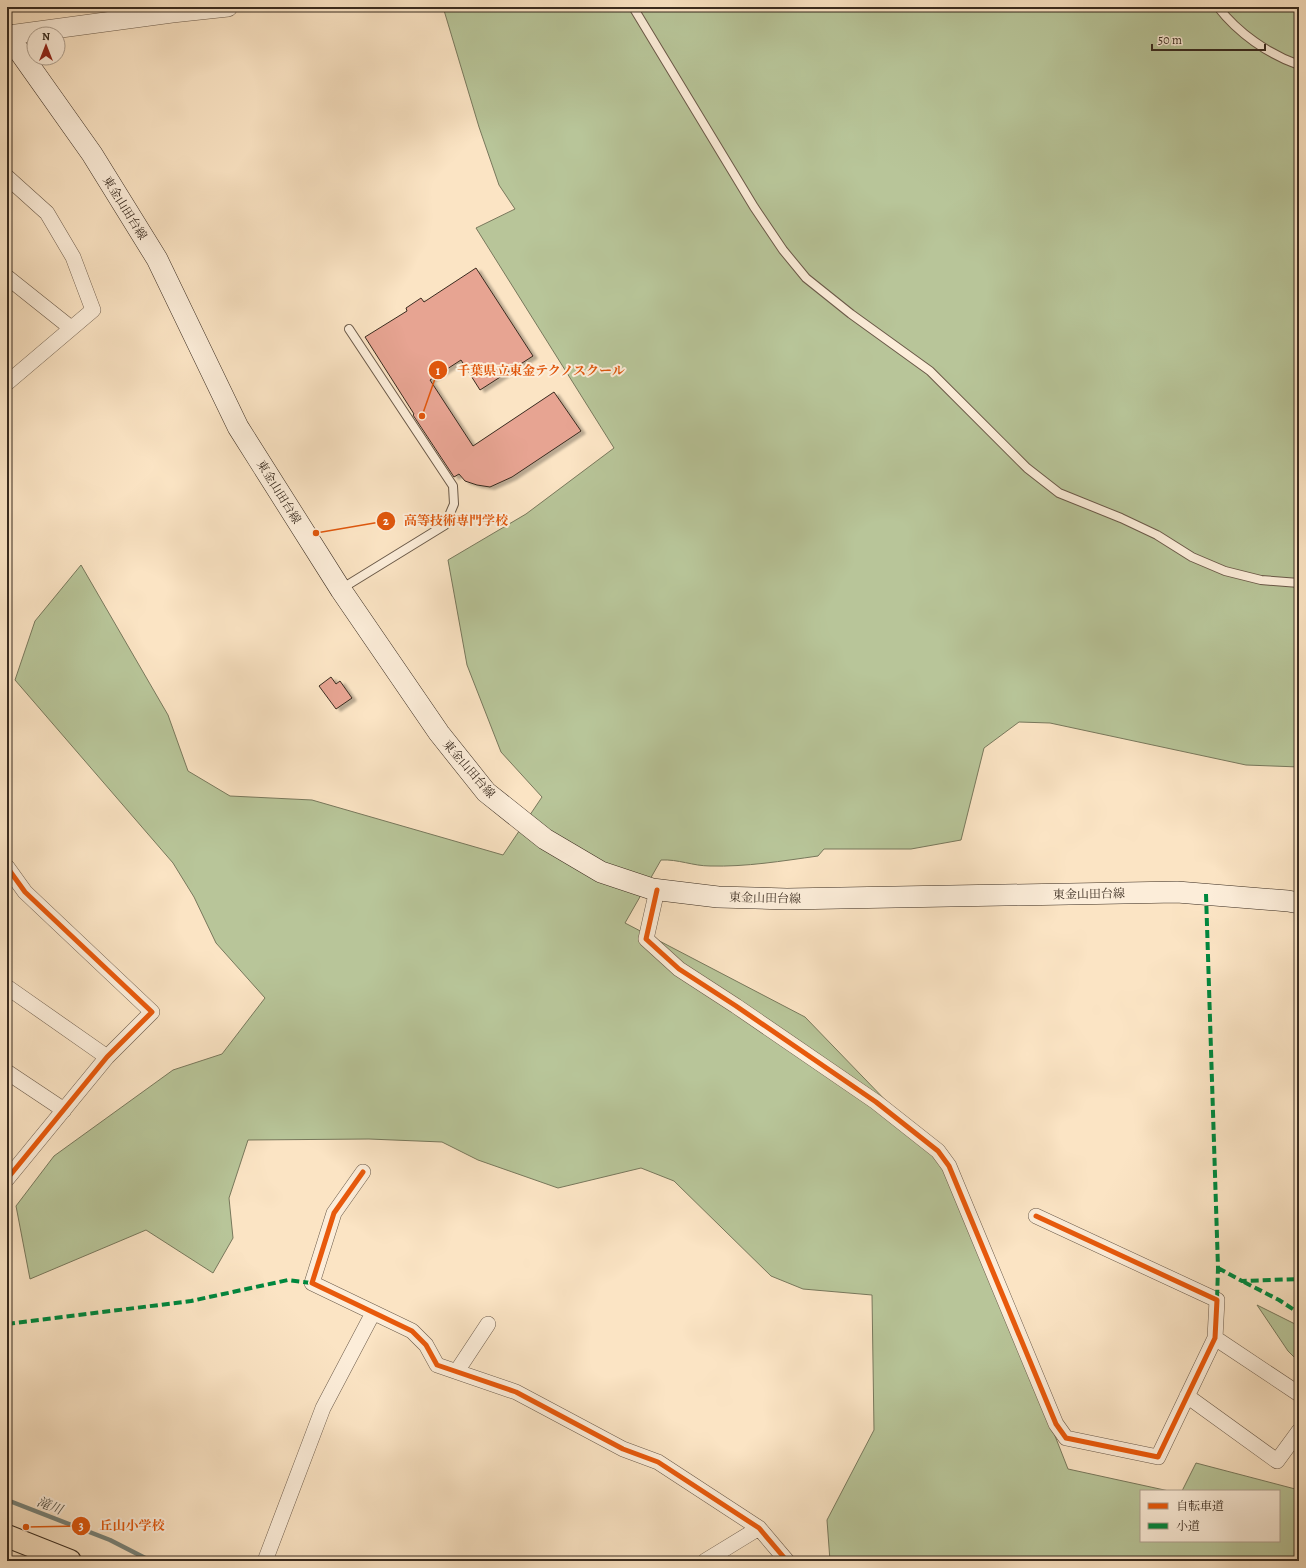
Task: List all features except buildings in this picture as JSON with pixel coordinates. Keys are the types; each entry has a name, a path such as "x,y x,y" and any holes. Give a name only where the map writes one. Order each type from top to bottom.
{"highway":[{"path":"7,1536 70,1561"}],"main road":[{"name":"東金山田台線","path":"8,34 92,154 157,259 238,427 341,590 439,733 486,792 545,839 601,872 657,890 718,897 788,899 1177,892 1299,903"}],"street":[{"path":"8,34 228,7"},
{"path":"7,177 47,213 73,257 93,310 7,383"},
{"path":"7,278 71,328"},
{"path":"7,867 25,892 152,1012 108,1058 9,1173"},
{"path":"657,890 646,939 679,969 742,1010 876,1102 938,1151 949,1166 1056,1424 1066,1438 1158,1457 1215,1338 1217,1300 1036,1216"},
{"path":"7,987 108,1058"},
{"path":"7,1072 64,1110"},
{"path":"363,1172 334,1213 312,1283 412,1331 426,1345 438,1365 516,1392 623,1449 658,1462 759,1528 787,1561"},
{"path":"265,1561 323,1408 373,1313"},
{"path":"457,1371 488,1324"},
{"path":"1215,1338 1299,1394"},
{"path":"1187,1396 1277,1461 1299,1431"},
{"path":"705,1561 759,1528"}],"lane":[{"path":"633,7 754,207 783,250 806,278 851,314 930,371 1027,468 1059,493 1157,535 1192,557 1225,571 1261,580 1299,583"},
{"path":"1218,7 1225,16 1257,44 1299,65"},
{"path":"341,590 445,525 454,504 453,486 349,329"}],"green space":[{"path":"443,7 1299,7 1299,767 1246,765 1050,723 1019,722 984,748 961,840 911,849 824,849 818,856 737,866 704,866 661,860 625,923 805,1017 949,1166 1068,1469 1164,1490 1140,1490 1140,1542 1280,1542 1280,1490 1182,1490 1196,1463 1299,1490 1299,1561 830,1561 827,1520 874,1430 872,1295 803,1289 771,1276 674,1181 641,1168 558,1188 478,1160 442,1142 369,1139 248,1140 229,1198 233,1238 213,1273 146,1230 30,1279 16,1206 54,1156 173,1070 222,1054 265,998 216,943 194,897 173,863 15,680 35,621 81,565 168,715 188,771 230,796 312,800 503,855 542,797 501,752 467,665 448,560 526,514 614,448 476,228 515,209 499,185 479,127"},
{"path":"1257,1305 1299,1326 1299,1362 1288,1351"}],"waterway":[{"name":"滝川","path":"7,1500 110,1540 151,1561"}],"marked path":[{"path":"1206,894 1218,1268 1217,1300"},
{"path":"1218,1268 1242,1281 1299,1279"},
{"path":"7,1324 191,1301 288,1280 312,1283"},
{"path":"1244,1282 1279,1300 1299,1313"}],"cycle path":[{"path":"7,867 25,892 152,1012 107,1057 7,1179"},
{"path":"657,890 646,939 679,969 736,1006 876,1102 938,1151 949,1166 1056,1424 1066,1438 1158,1457 1215,1338 1217,1300 1036,1216"},
{"path":"363,1172 334,1213 312,1283 412,1331 426,1345 437,1365 516,1392 623,1449 658,1462 759,1528 787,1561"}],"place":[{"name":"千葉県立東金テクノスクール","path":"422,416"},
{"name":"高等技術専門学校","path":"316,533"},
{"name":"丘山小学校","path":"26,1527"}]}
